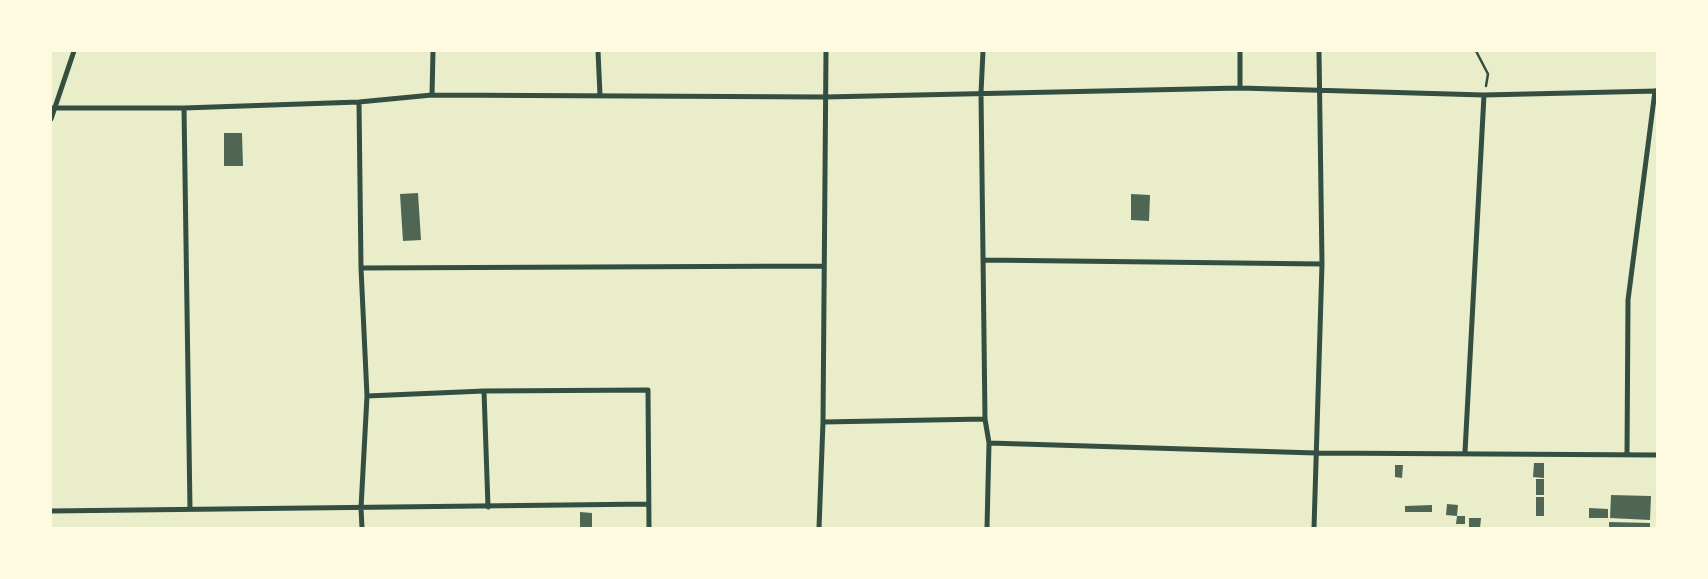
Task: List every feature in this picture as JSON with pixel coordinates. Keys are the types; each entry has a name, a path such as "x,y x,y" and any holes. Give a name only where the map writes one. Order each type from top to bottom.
{"street":[{"path":"51,119 53,108 74,51"},
{"path":"432,95 433,51"},
{"path":"598,51 600,96"},
{"path":"819,528 823,422 822,266 826,51"},
{"path":"983,51 980,93 984,419 989,443 987,528"},
{"path":"1240,51 1240,88"},
{"path":"1314,528 1322,264 1318,88 1319,51"},
{"path":"53,108 184,108 359,102 432,95 825,97 1240,88 1318,88 1484,95 1656,91 1628,300 1627,455"},
{"path":"1465,452 1484,95"},
{"path":"359,102 361,268 367,396 361,508 362,528"},
{"path":"184,108 190,509"},
{"path":"983,260 1322,264"},
{"path":"361,268 822,266"},
{"path":"367,396 484,391 648,390 649,528"},
{"path":"484,391 488,507"},
{"path":"823,422 984,419"},
{"path":"989,443 1316,453 1465,452 1657,455"},
{"path":"51,511 649,504"}],"path":[{"path":"1476,51 1488,74 1484,95"}],"building":[{"path":"224,133 242,133 243,166 224,166"},
{"path":"418,193 421,240 403,241 400,194"},
{"path":"1131,194 1150,195 1149,221 1131,220"},
{"path":"1534,463 1544,463 1544,478 1533,477"},
{"path":"1395,465 1403,465 1402,478 1395,477"},
{"path":"1536,479 1544,479 1544,495 1536,495"},
{"path":"1611,495 1651,496 1650,520 1610,518"},
{"path":"1536,497 1544,497 1544,516 1536,516"},
{"path":"1447,504 1458,505 1457,516 1446,515"},
{"path":"1432,505 1432,512 1405,512 1405,506"},
{"path":"1589,508 1608,509 1608,518 1589,518"},
{"path":"580,512 592,513 592,528 580,528"},
{"path":"1457,516 1465,516 1465,524 1456,524"},
{"path":"1469,518 1481,518 1480,528 1469,528"},
{"path":"1609,522 1650,523 1650,528 1609,528"}]}
